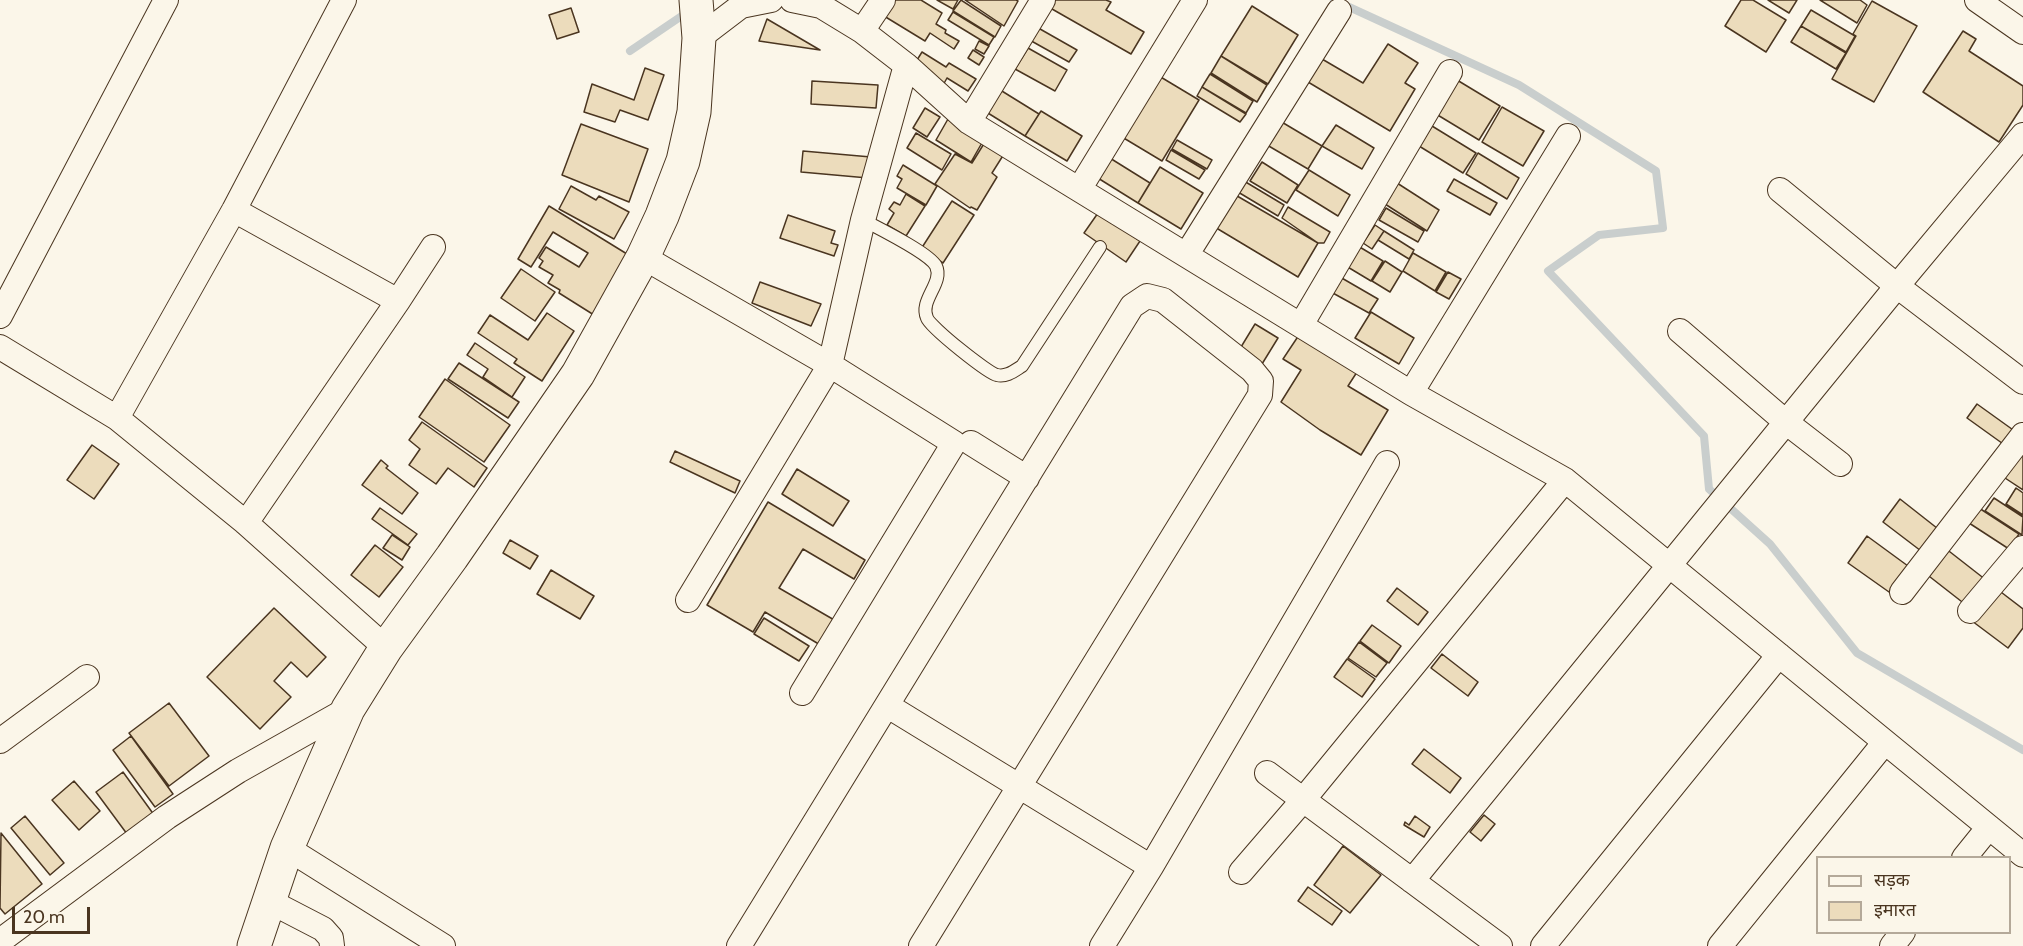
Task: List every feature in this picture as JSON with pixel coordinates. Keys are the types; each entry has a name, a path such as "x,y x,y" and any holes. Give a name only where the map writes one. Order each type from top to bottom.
{"street":[{"path":"0,316 166,0"},
{"path":"117,418 234,210 344,0"},
{"path":"254,946 287,848 348,709 386,648 452,557 578,374 643,257 683,161 694,112 698,19 771,0"},
{"path":"792,0 821,6 862,32 906,65 969,122 1188,254 1411,393 1565,480 2023,855"},
{"path":"862,32 883,0"},
{"path":"969,122 1042,0"},
{"path":"1080,188 1195,0"},
{"path":"1977,0 2023,32"},
{"path":"1188,254 1339,11"},
{"path":"688,600 830,365 863,220 906,65"},
{"path":"1301,325 1450,72"},
{"path":"1412,881 2023,135"},
{"path":"1411,393 1568,136"},
{"path":"1780,190 1897,286 2021,376"},
{"path":"234,210 398,301"},
{"path":"246,523 433,247"},
{"path":"643,257 830,365 954,443 802,693"},
{"path":"740,946 1132,306 1148,296 1163,300 1252,370 1261,381 1260,395 921,946"},
{"path":"1680,331 1787,423 1840,464"},
{"path":"4,356 117,418 246,523 386,648"},
{"path":"1902,592 2023,435"},
{"path":"971,443 1027,478"},
{"path":"1102,946 1151,867 1387,463"},
{"path":"1241,872 1303,800 1565,480"},
{"path":"1970,611 2023,548"},
{"path":"1544,946 1779,655"},
{"path":"0,741 87,677"},
{"path":"888,706 1151,867"},
{"path":"0,942 167,817 238,771 348,709"},
{"path":"1720,946 1885,742"},
{"path":"1267,773 1500,946"},
{"path":"1966,856 1989,827"},
{"path":"287,848 443,946"},
{"path":"269,901 323,929 331,938 332,946"},
{"path":"1892,946 1902,934"}],"lane":[{"path":"863,220 923,254 936,265 938,274 926,303 926,318 935,330 995,375 1008,375 1022,366 1100,247"}],"building":[{"path":"894,0 921,0 942,13 936,24 946,30 945,33 959,41 954,49 930,33 925,41 884,16"},
{"path":"937,0 958,0 953,9"},
{"path":"961,0 1001,26 995,37 953,11"},
{"path":"965,0 1016,0 1018,1 1004,26"},
{"path":"1047,0 1106,0 1111,2 1106,10 1144,32 1131,54 1045,5"},
{"path":"1741,0 1753,0 1786,20 1766,52 1725,26"},
{"path":"1768,0 1797,0 1789,13"},
{"path":"1820,0 1860,0 1867,5 1857,23"},
{"path":"1872,1 1917,26 1874,102 1832,79 1856,36 1853,34"},
{"path":"1252,6 1298,35 1268,84 1221,56"},
{"path":"571,8 579,32 557,39 549,15"},
{"path":"1811,10 1855,36 1846,52 1801,26"},
{"path":"953,12 994,37 989,45 948,20"},
{"path":"767,19 820,50 759,41"},
{"path":"1033,25 1077,50 1069,62 1026,38"},
{"path":"1801,26 1846,53 1836,69 1791,42"},
{"path":"1963,31 1976,39 1969,51 2023,86 2023,105 1999,142 1923,92"},
{"path":"979,41 989,46 984,54 975,49"},
{"path":"1388,44 1418,63 1405,83 1415,89 1390,131 1308,82 1322,59 1363,83"},
{"path":"1028,48 1067,70 1055,91 1015,69"},
{"path":"973,50 984,57 979,65 968,58"},
{"path":"922,52 946,67 949,63 976,79 968,91 947,78 942,87 912,68"},
{"path":"1221,56 1267,85 1257,102 1211,73"},
{"path":"645,68 664,75 648,120 620,110 615,122 584,112 592,84 634,100"},
{"path":"1210,74 1253,101 1246,113 1202,87"},
{"path":"1159,76 1199,100 1162,161 1122,137"},
{"path":"1457,80 1500,106 1479,140 1436,114"},
{"path":"812,81 878,85 876,108 811,104"},
{"path":"1202,87 1246,114 1240,122 1197,96"},
{"path":"997,88 1039,114 1025,136 983,110"},
{"path":"1502,107 1544,131 1523,166 1482,142"},
{"path":"925,108 940,117 927,137 913,128"},
{"path":"1041,111 1082,136 1067,161 1025,136"},
{"path":"948,119 983,141 971,162 936,140"},
{"path":"1280,121 1322,146 1308,169 1267,145"},
{"path":"581,124 648,149 629,202 562,175"},
{"path":"1336,125 1374,148 1362,169 1322,146"},
{"path":"1432,126 1476,153 1463,173 1419,146"},
{"path":"916,133 951,154 942,170 907,148"},
{"path":"1177,140 1212,160 1207,169 1172,149"},
{"path":"985,142 1004,154 992,173 997,177 977,210 970,208 935,184 955,154 972,163"},
{"path":"1171,150 1205,170 1199,179 1166,160"},
{"path":"803,151 871,157 868,178 801,172"},
{"path":"1478,153 1519,178 1507,199 1466,174"},
{"path":"1105,155 1150,183 1138,203 1093,175"},
{"path":"1262,162 1298,185 1287,203 1250,181"},
{"path":"903,165 937,186 926,205 897,188 902,179 897,176"},
{"path":"1160,167 1203,193 1181,229 1138,203"},
{"path":"1309,170 1350,195 1338,216 1296,190"},
{"path":"1454,179 1497,203 1490,215 1447,191"},
{"path":"1244,181 1284,205 1278,216 1238,192"},
{"path":"1397,183 1439,210 1427,231 1385,204"},
{"path":"571,186 596,200 599,196 629,212 614,239 559,209"},
{"path":"1232,193 1318,243 1298,277 1213,226"},
{"path":"906,194 925,206 906,236 887,225 894,213 889,209 894,202 900,205"},
{"path":"952,201 974,215 943,263 921,249"},
{"path":"549,206 627,254 594,315 559,293 560,290 548,283 553,275 539,267 543,261 539,258 546,247 579,267 588,253 553,232 531,267 518,259"},
{"path":"1288,207 1330,232 1324,243 1318,243 1282,218"},
{"path":"1386,208 1424,231 1418,242 1379,220"},
{"path":"1098,213 1140,241 1126,262 1084,233"},
{"path":"788,215 835,231 831,243 838,245 834,256 780,238"},
{"path":"1375,225 1384,231 1372,249 1363,243"},
{"path":"1384,231 1414,250 1409,259 1378,240"},
{"path":"1358,246 1383,261 1371,281 1346,266"},
{"path":"1413,253 1446,272 1435,291 1403,271"},
{"path":"1385,261 1402,272 1390,292 1372,281"},
{"path":"521,269 555,292 535,321 501,298"},
{"path":"1448,272 1461,279 1449,299 1436,292"},
{"path":"1340,277 1378,299 1369,313 1331,292"},
{"path":"760,282 821,304 811,326 752,303"},
{"path":"1371,312 1414,338 1399,364 1355,338"},
{"path":"547,313 574,331 542,381 514,363 517,359 478,333 490,315 528,340"},
{"path":"1255,324 1278,338 1262,364 1241,347"},
{"path":"1299,335 1357,372 1348,386 1388,410 1361,455 1320,430 1281,402 1301,370 1283,359"},
{"path":"475,343 525,377 512,397 483,377 488,369 467,355"},
{"path":"459,363 519,402 508,418 448,379"},
{"path":"445,379 510,425 484,462 419,417"},
{"path":"1977,404 2016,432 2006,446 1967,418"},
{"path":"422,422 487,468 474,487 448,468 436,484 409,465 420,449 409,440"},
{"path":"92,445 119,464 94,499 67,480"},
{"path":"675,451 740,481 735,493 670,462"},
{"path":"2023,455 2023,490 2005,478"},
{"path":"381,460 388,466 386,468 418,493 402,514 362,485"},
{"path":"797,469 849,501 833,526 782,494"},
{"path":"2016,488 2023,493 2023,515 2006,504"},
{"path":"1994,498 2023,517 2022,535 1985,511"},
{"path":"1900,499 1942,532 1925,554 1883,522"},
{"path":"768,502 865,560 854,579 803,549 779,588 836,621 822,646 765,612 753,632 707,605"},
{"path":"380,508 417,534 408,545 372,519"},
{"path":"1979,508 2019,534 2009,549 1969,523"},
{"path":"392,535 410,547 402,560 383,548"},
{"path":"1867,536 1908,566 1889,592 1848,563"},
{"path":"510,540 538,556 530,569 503,553"},
{"path":"375,545 403,567 379,597 351,575"},
{"path":"1945,548 1986,580 1966,605 1925,573"},
{"path":"551,570 594,596 580,619 537,594"},
{"path":"1397,588 1428,612 1418,625 1387,601"},
{"path":"1997,589 2023,609 2023,628 2008,648 1972,621"},
{"path":"274,608 326,657 307,677 291,662 274,681 291,697 260,729 207,677"},
{"path":"764,618 809,646 799,661 754,634"},
{"path":"1372,625 1401,646 1389,663 1360,641"},
{"path":"1359,642 1387,663 1376,677 1348,658"},
{"path":"1442,654 1478,682 1468,696 1431,668"},
{"path":"1347,659 1375,679 1362,697 1334,677"},
{"path":"169,703 209,756 169,786 129,733"},
{"path":"131,736 173,794 155,807 113,750"},
{"path":"1424,749 1461,778 1450,793 1412,764"},
{"path":"123,772 157,819 130,838 96,792"},
{"path":"74,781 100,811 79,830 52,800"},
{"path":"1484,815 1495,824 1481,841 1470,832"},
{"path":"25,816 64,863 50,875 11,828"},
{"path":"1415,816 1430,827 1424,837 1404,825 1405,822 1409,825"},
{"path":"1,833 42,884 5,914 0,908"},
{"path":"1343,846 1381,875 1350,913 1314,885"},
{"path":"1308,887 1342,911 1332,925 1298,901"}],"waterway":[{"path":"1334,0 1519,85 1656,171 1663,228 1599,235 1548,271 1704,436 1709,489 1770,544 1857,653 2023,750"},
{"path":"630,51 689,11"}]}
